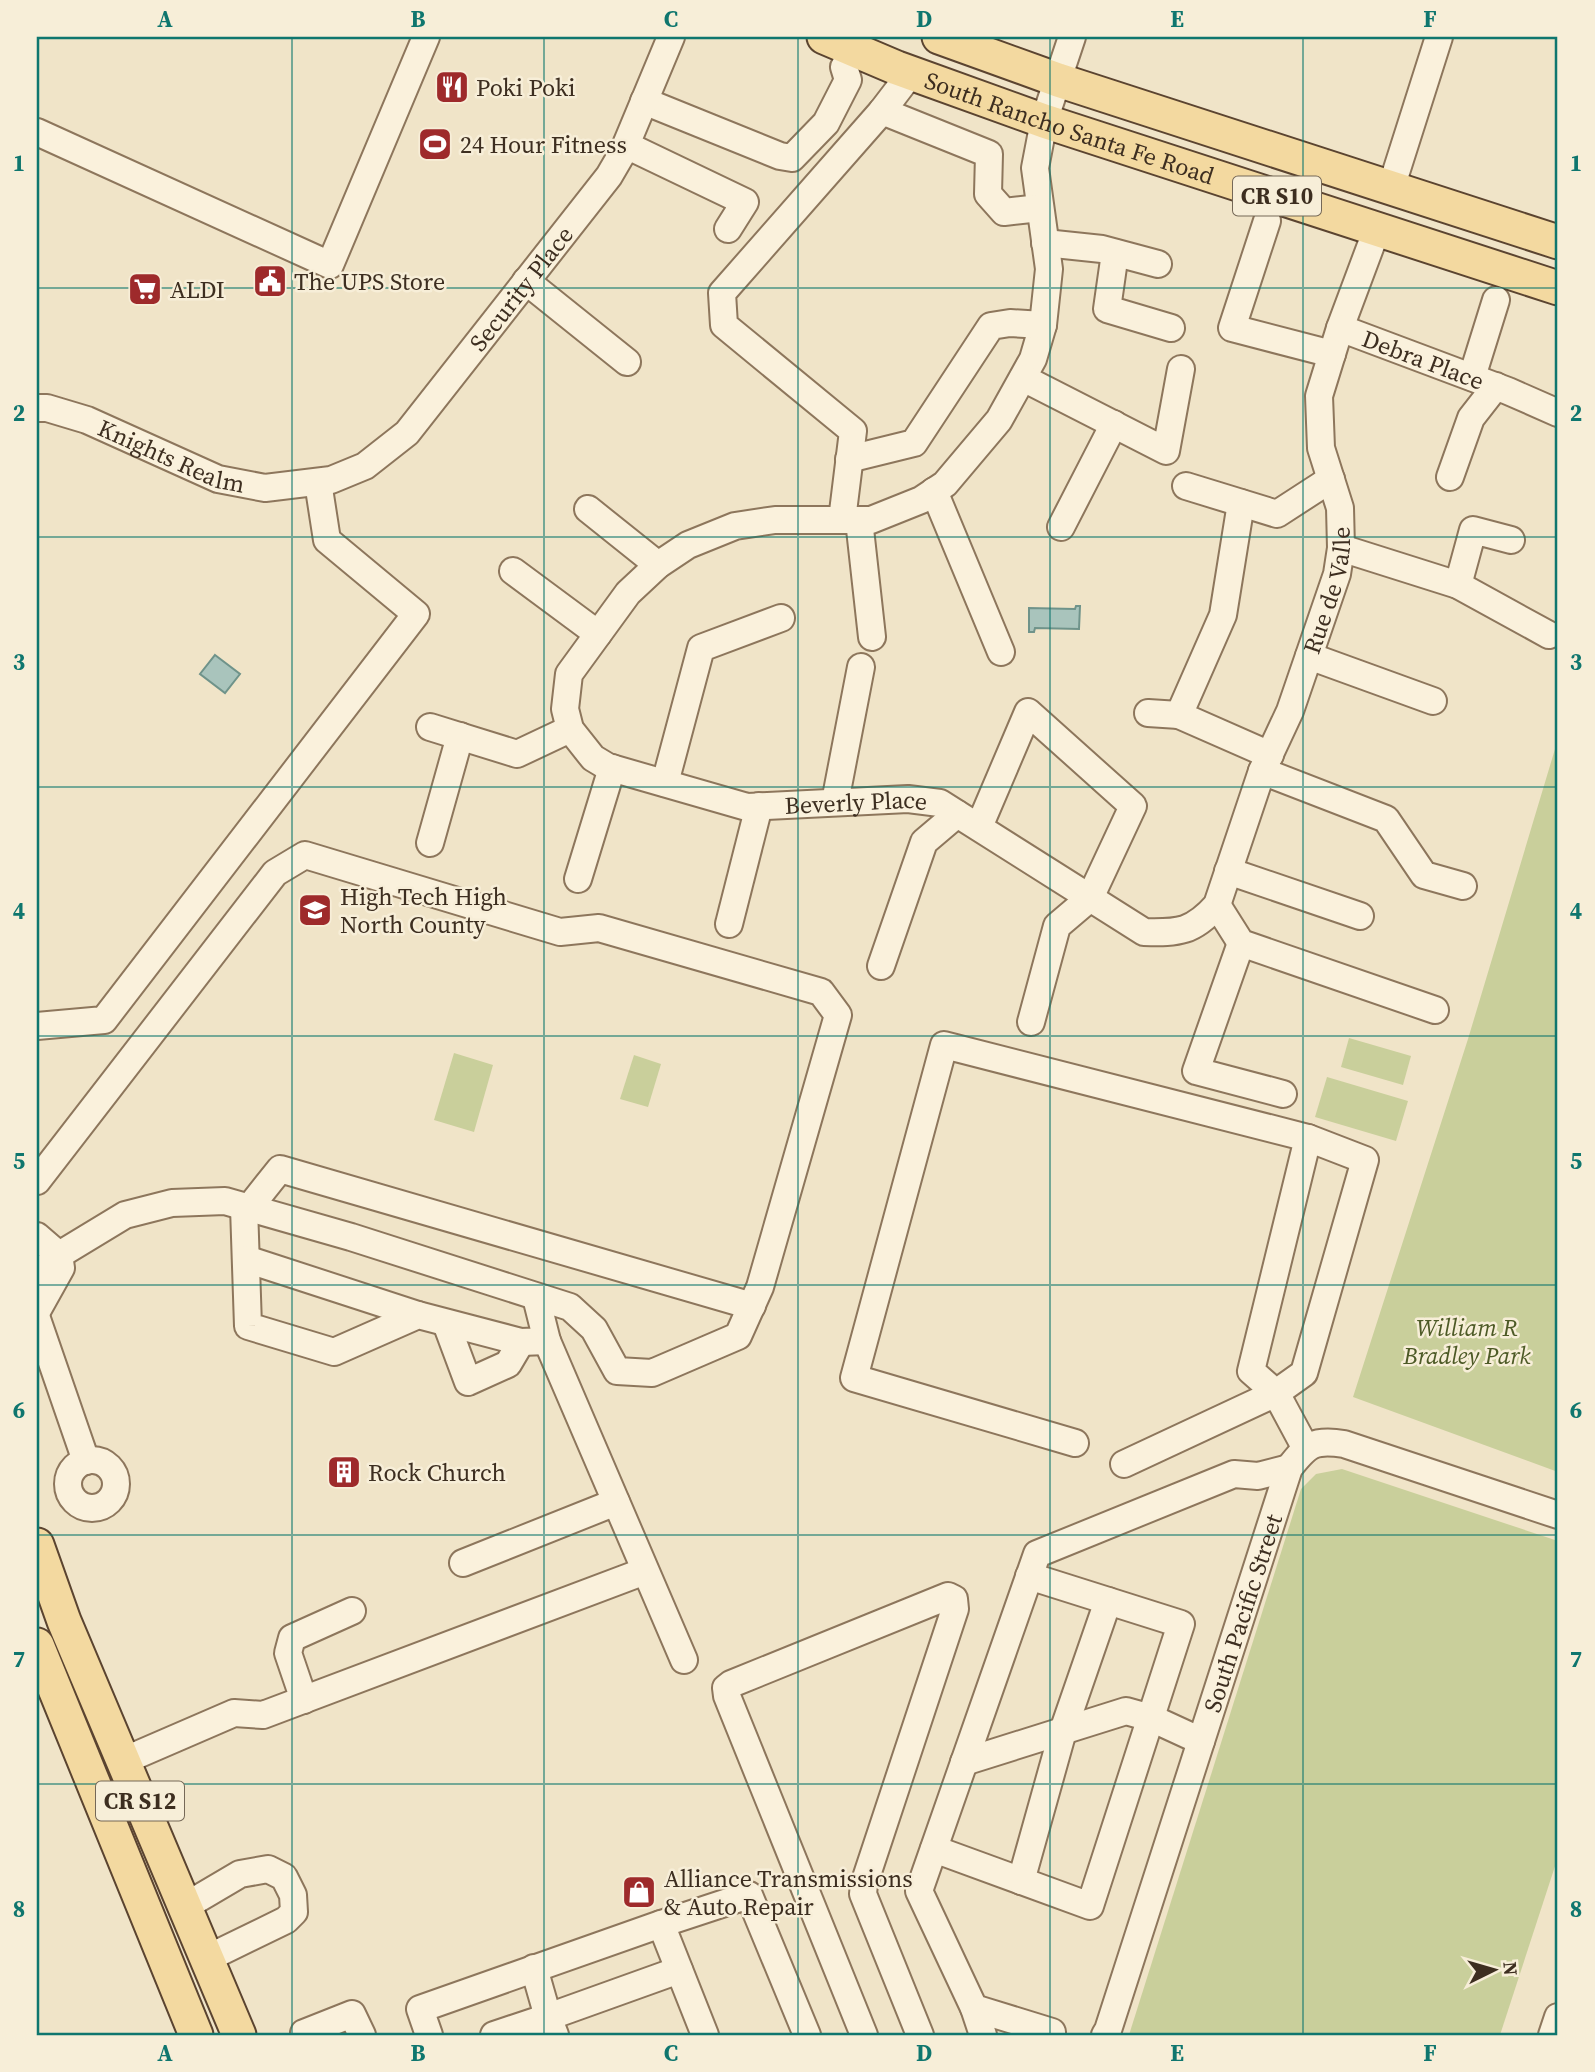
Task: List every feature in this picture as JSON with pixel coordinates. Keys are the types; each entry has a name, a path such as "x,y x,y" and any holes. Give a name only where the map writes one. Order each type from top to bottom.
{"main road":[{"name":"South Rancho Santa Fe Road","path":"824,37 850,59 911,73 1044,121 1558,288"},
{"name":"South Rancho Santa Fe Road","path":"939,37 1058,80 1558,242"},
{"name":"CR S12","path":"37,1545 64,1621 239,2035"},
{"name":"CR S12","path":"37,1645 196,2035"}],"street":[{"path":"37,132 330,265 426,37"},
{"name":"Security Place","path":"314,483 331,480 365,466 407,433 609,176 626,145 671,37"},
{"path":"430,727 517,754 570,729 565,709 569,674 628,593 658,565 688,545 735,526 775,520 871,520 921,500 945,484 999,420 1033,359 1043,325 1048,269 1035,168 1044,121 1072,37"},
{"path":"1391,188 1439,37"},
{"path":"644,101 780,156 792,158 826,123 848,80 850,59"},
{"path":"872,637 850,520 849,459 853,431 724,325 722,293 883,111 911,73"},
{"path":"883,111 989,154 988,194 1003,212 1040,208"},
{"path":"626,145 745,202 728,229"},
{"path":"1267,221 1232,328 1332,354"},
{"name":"Rue de Valle","path":"1217,905 1266,763 1290,711 1337,574 1341,548 1340,508 1321,447 1319,396 1340,328 1377,229"},
{"path":"1045,243 1115,253 1158,264"},
{"path":"1115,253 1107,309 1171,328"},
{"path":"526,281 627,362"},
{"path":"1450,477 1471,418 1492,385 1496,300"},
{"path":"849,459 914,443 991,326 1010,323 1043,325"},
{"name":"Debra Place","path":"1340,328 1492,385 1558,413"},
{"path":"1023,377 1166,451 1181,369"},
{"name":"Knights Realm","path":"37,408 47,408 88,420 218,478 265,488 314,483"},
{"path":"1062,527 1114,424"},
{"path":"1186,486 1278,514 1331,479"},
{"path":"37,1026 104,1020 416,614 327,540 314,483"},
{"path":"934,491 1001,652"},
{"path":"1179,715 1223,615 1241,503"},
{"path":"588,509 658,565"},
{"path":"1458,585 1473,530 1511,540"},
{"path":"1341,548 1458,585 1549,635"},
{"path":"513,571 598,634"},
{"path":"665,783 701,648 781,618"},
{"path":"1309,656 1433,701"},
{"path":"835,802 861,667"},
{"path":"881,966 924,842 968,821 1028,712 1133,806 1090,898 1057,926 1031,1022"},
{"path":"1148,713 1179,715 1266,763 1386,819 1424,875 1463,886"},
{"name":"Beverly Place","path":"570,729 593,758 612,768 747,807 908,799 940,803 1144,932 1176,933 1204,919 1217,905"},
{"path":"430,843 460,736"},
{"path":"578,879 612,768"},
{"path":"729,924 759,806"},
{"path":"37,1181 275,873 305,855 560,932 599,928 821,992 838,1015 760,1287 738,1336 652,1373 617,1371 594,1329 570,1307 351,1237 225,1201 172,1203 125,1215 60,1255 37,1275"},
{"path":"1228,871 1360,916"},
{"path":"1217,905 1241,943 1435,1010"},
{"path":"1241,943 1196,1071 1283,1094"},
{"path":"1074,1443 853,1378 944,1045 1308,1138 1365,1160 1304,1373 1276,1393 1124,1464"},
{"path":"1308,1138 1251,1371 1276,1393 1305,1447 1328,1441 1344,1444 1558,1515"},
{"path":"418,1315 334,1352 248,1326 247,1208 280,1169 752,1306"},
{"path":"37,1236 60,1255 61,1268 37,1311"},
{"path":"246,1259 446,1323 521,1342 547,1340"},
{"path":"536,1297 547,1340 684,1660"},
{"path":"37,1320 86,1461"},
{"path":"446,1323 468,1382 508,1364 521,1342"},
{"name":"South Pacific Street","path":"1105,2035 1289,1468 1305,1447"},
{"path":"983,2035 975,2008 919,1891 1037,1554 1234,1474 1258,1476 1289,1468"},
{"path":"463,1563 616,1502"},
{"path":"123,1761 234,1713 263,1715 645,1571"},
{"path":"934,1849 1090,1906 1181,1625 1029,1576"},
{"path":"864,2035 726,1688 948,1597 954,1599 955,1609 864,1884 863,1894 920,2035"},
{"path":"1020,1881 1063,1731 1108,1601"},
{"path":"303,1700 288,1653 292,1638 352,1611"},
{"path":"964,1762 1126,1711 1151,1718 1201,1741"},
{"path":"184,1907 240,1874 268,1869 284,1877 293,1895 294,1912 286,1920 206,1959"},
{"path":"429,2035 420,2009 749,1895 807,2035"},
{"path":"661,1924 705,2035"},
{"path":"534,1968 551,2026"},
{"path":"494,2035 551,2026 679,1970"},
{"path":"975,2008 1052,2032"},
{"path":"305,2035 352,2014 362,2035"},
{"path":"1552,2035 1558,2017"}],"green space":[{"name":"William R Bradley Park","path":"1558,739 1558,1472 1353,1397 1468,1039"},
{"path":"1349,1038 1411,1056 1403,1085 1341,1067"},
{"path":"454,1053 493,1065 474,1132 434,1120"},
{"path":"634,1055 661,1064 648,1107 620,1099"},
{"path":"1327,1077 1408,1101 1396,1141 1315,1117"},
{"path":"1342,1469 1558,1541 1558,1857 1500,2035 1129,2035 1301,1489 1316,1474"}],"water":[{"path":"1080,606 1079,629 1035,628 1034,632 1029,632 1029,608 1075,609"},
{"path":"215,655 240,674 225,693 200,674"}],"place":[{"name":"Poki Poki","path":"452,87"},
{"name":"24 Hour Fitness","path":"435,144"},
{"name":"The UPS Store","path":"270,281"},
{"name":"ALDI","path":"145,289"},
{"name":"High Tech High North County","path":"315,910"},
{"name":"Rock Church","path":"344,1472"},
{"name":"Alliance Transmissions & Auto Repair","path":"639,1892"}]}
